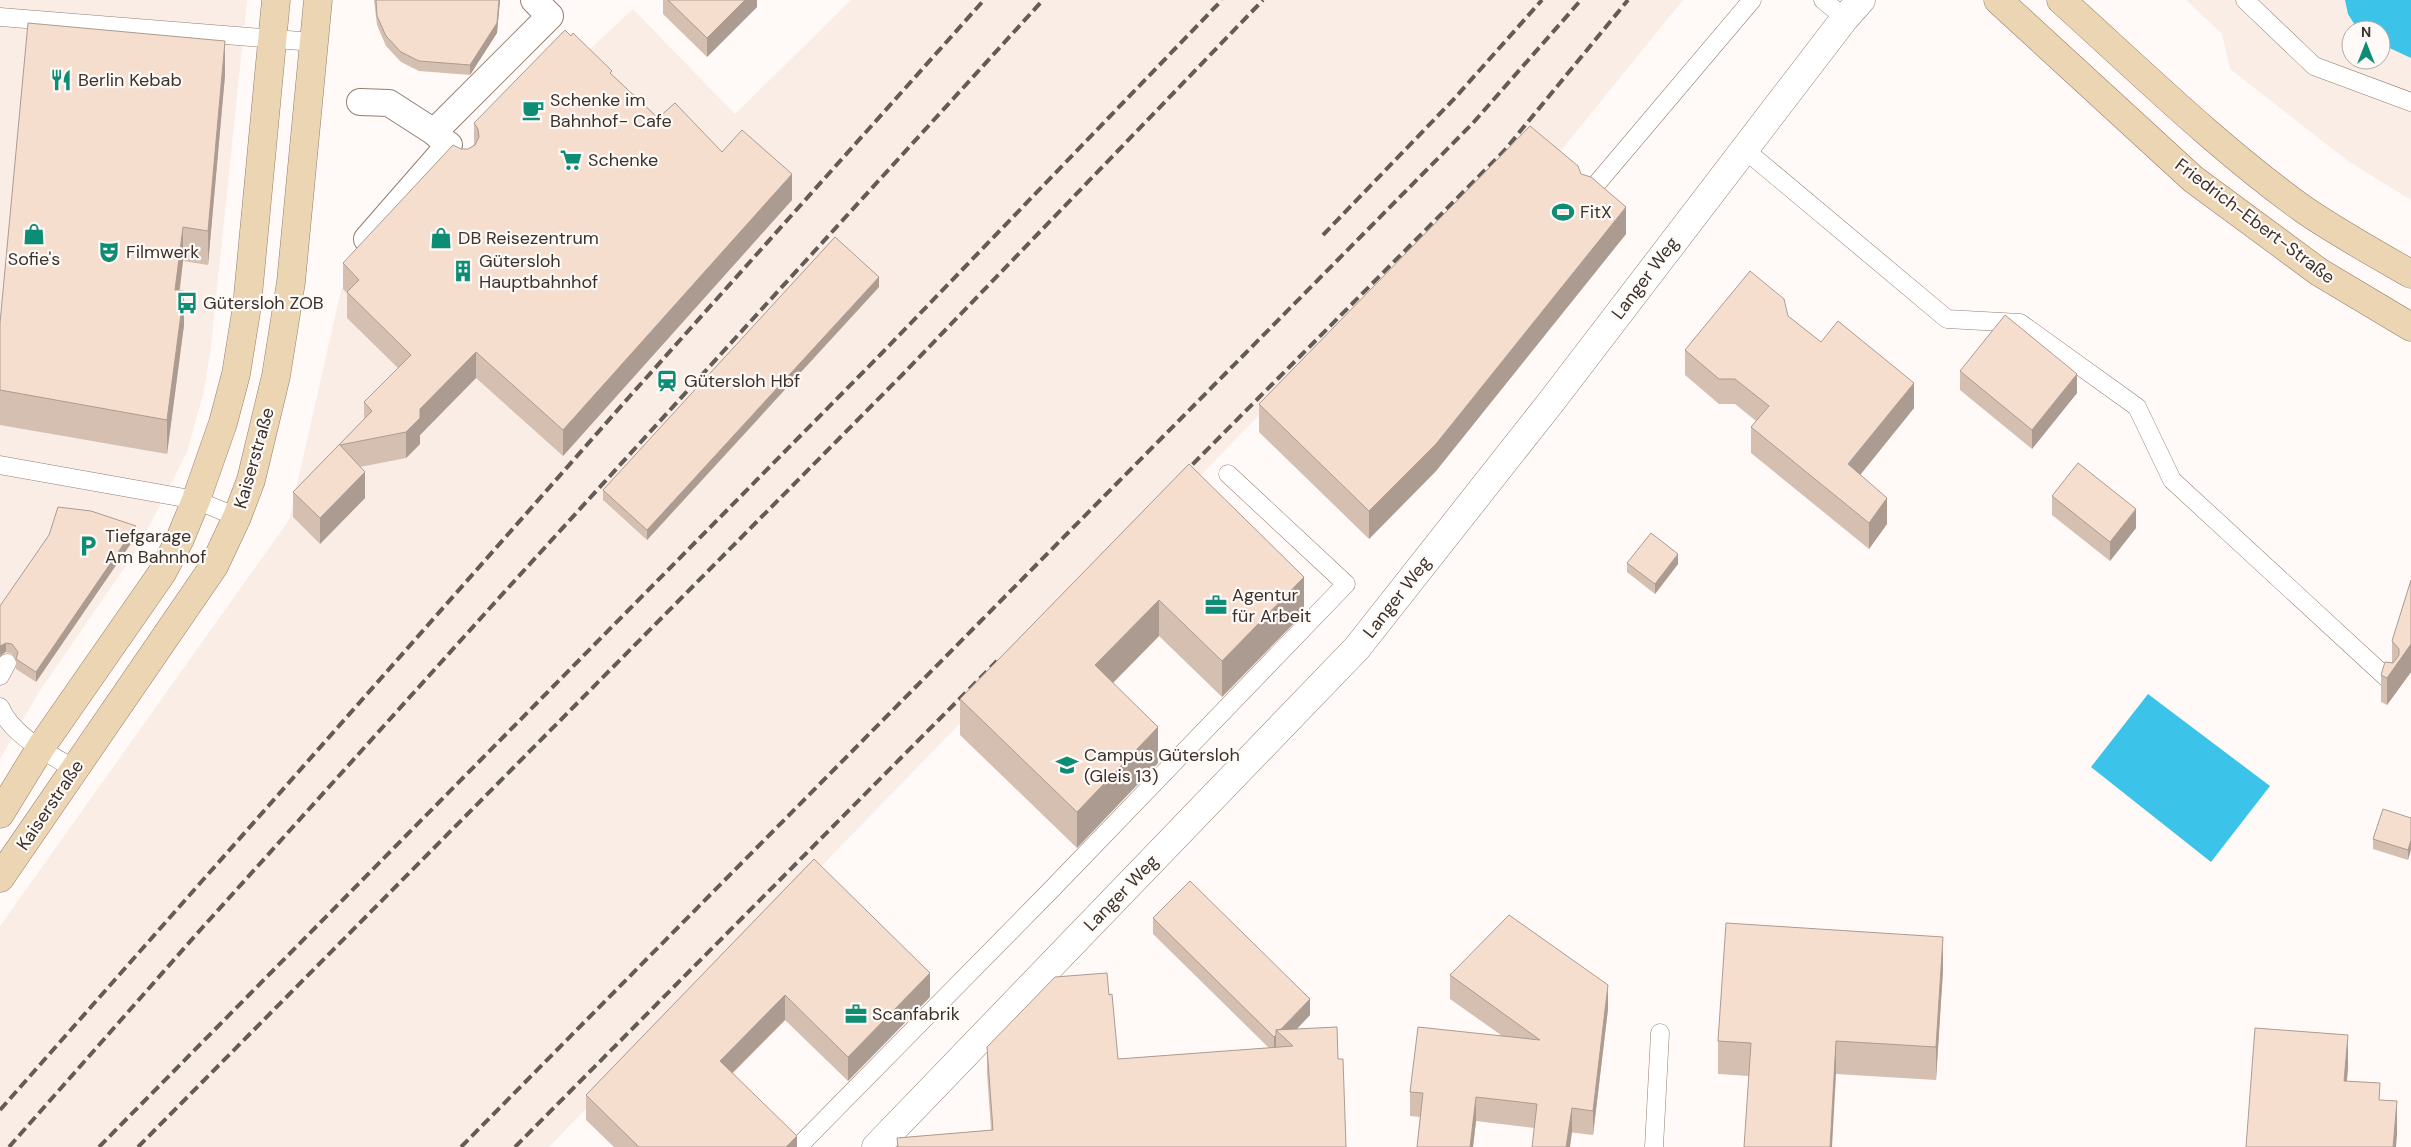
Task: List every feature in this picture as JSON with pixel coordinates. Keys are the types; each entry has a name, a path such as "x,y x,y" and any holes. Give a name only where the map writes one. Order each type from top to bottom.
{"main road":[{"name":"Kaiserstraße","path":"0,814 41,748 162,573 180,540 223,423 236,374 247,306 276,0"},
{"name":"Kaiserstraße","path":"0,878 183,614 214,566 237,517 251,480 262,443 288,312 318,0"},
{"name":"Friedrich-Ebert-Straße","path":"1998,0 2193,179 2319,272 2411,327"},
{"path":"2062,0 2216,140 2281,192 2356,243 2411,274"}],"street":[{"path":"351,257 449,146 548,5 570,35"},
{"name":"Langer Weg","path":"876,1147 1357,648 1551,402 1853,9"},
{"path":"360,102 389,103 449,146"}],"lane":[{"path":"1588,194 1752,0"},
{"path":"1823,0 1853,9"},
{"path":"2245,0 2314,66 2411,102"},
{"path":"0,16 313,42"},
{"path":"1744,149 1947,319 2020,322 2137,407 2172,480 2389,680"},
{"path":"0,465 196,500 237,517"},
{"path":"798,1147 1049,892 1346,584 1228,474"},
{"path":"0,707 15,729 74,770"},
{"path":"1654,1147 1660,1033"}],"shaded area":[{"path":"0,0 247,0 211,347 204,391 187,452 138,548 39,692 0,759"},
{"path":"851,0 1683,0 1550,164 1524,142 549,1147 0,1147 0,926 289,520 341,290 396,229 633,9 735,114"},
{"path":"2186,0 2411,0 2411,200 2348,161 2230,69 2222,34"}],"water":[{"path":"2345,0 2411,0 2411,58 2391,49 2391,20 2352,20 2348,14"},
{"path":"2148,694 2270,786 2211,862 2091,767"}],"building":[{"path":"376,0 499,0 497,23 470,65 419,61 401,52 386,36 377,16"},
{"path":"668,0 745,0 707,38"},
{"name":"Filmwerk","path":"28,23 225,41 208,231 183,227 175,290 184,291 167,420 0,390 0,323"},
{"path":"565,30 571,36 573,33 612,71 610,73 658,118 675,103 722,152 742,130 792,174 563,430 476,352 420,409 420,418 406,432 340,445 365,472 320,518 293,492 372,411 364,402 411,355 347,292 359,280 343,263 453,145 461,149 468,149 475,145 479,137 478,129 474,123"},
{"path":"1530,126 1578,166 1581,174 1591,177 1626,207 1436,444 1369,511 1259,404"},
{"path":"835,237 879,277 647,530 603,490"},
{"path":"1750,271 1784,299 1788,316 1821,342 1838,321 1914,383 1848,464 1887,498 1869,523 1751,427 1769,406 1735,379 1719,379 1685,350"},
{"path":"2005,315 2077,374 2032,430 1960,371"},
{"path":"2078,463 2136,509 2110,542 2052,496"},
{"path":"1189,464 1304,577 1222,661 1159,600 1095,665 1158,727 1077,812 960,699"},
{"path":"58,507 91,511 136,526 36,672 16,659 18,652 12,644 6,643 0,646 0,606 49,535"},
{"path":"1651,533 1678,554 1655,584 1627,563"},
{"path":"2411,580 2411,644 2387,678 2381,675 2385,662 2393,663 2399,655 2399,649 2392,641"},
{"path":"2383,809 2411,818 2411,840 2408,850 2373,839"},
{"path":"814,859 930,973 848,1057 785,995 720,1061 797,1136 786,1147 639,1147 586,1095"},
{"path":"1190,881 1310,999 1281,1029 1276,1030 1274,1037 1153,918"},
{"path":"1509,915 1608,985 1593,1111 1572,1108 1566,1147 1532,1147 1537,1104 1476,1097 1470,1147 1417,1147 1423,1093 1410,1092 1418,1027 1540,1040 1450,975"},
{"path":"1726,923 1943,937 1936,1047 1836,1041 1830,1147 1744,1147 1751,1043 1718,1041"},
{"path":"1107,973 1109,995 1112,994 1118,1059 1293,1046 1276,1030 1337,1027 1338,1059 1343,1059 1346,1147 898,1147 897,1138 993,1130 987,1047 1055,977"},
{"path":"2255,1028 2348,1035 2344,1081 2380,1083 2379,1100 2397,1101 2393,1147 2246,1147"}],"railway":[{"path":"0,1110 630,396 984,0"},
{"path":"9,1147 202,928 498,599 1043,0"},
{"path":"99,1147 881,354 1222,0"},
{"path":"138,1147 903,374 1263,0"},
{"path":"1323,235 1454,99 1542,0"},
{"path":"461,1147 1473,123 1581,0"},
{"path":"1182,475 1504,151 1628,0"},
{"path":"515,1147 997,661"}],"place":[{"name":"Berlin Kebab","path":"61,80"},
{"name":"Schenke im Bahnhof- Cafe","path":"533,110"},
{"name":"Schenke","path":"571,160"},
{"name":"FitX","path":"1563,212"},
{"name":"Sofie's","path":"34,234"},
{"name":"DB Reisezentrum","path":"441,238"},
{"name":"Filmwerk","path":"109,252"},
{"name":"Gütersloh Hauptbahnhof","path":"463,271"},
{"name":"Gütersloh ZOB","path":"187,303"},
{"name":"Gütersloh Hbf","path":"667,381"},
{"name":"Tiefgarage Am Bahnhof","path":"88,546"},
{"name":"Agentur für Arbeit","path":"1216,605"},
{"name":"Campus Gütersloh (Gleis 13)","path":"1067,765"},
{"name":"Scanfabrik","path":"856,1014"}]}
